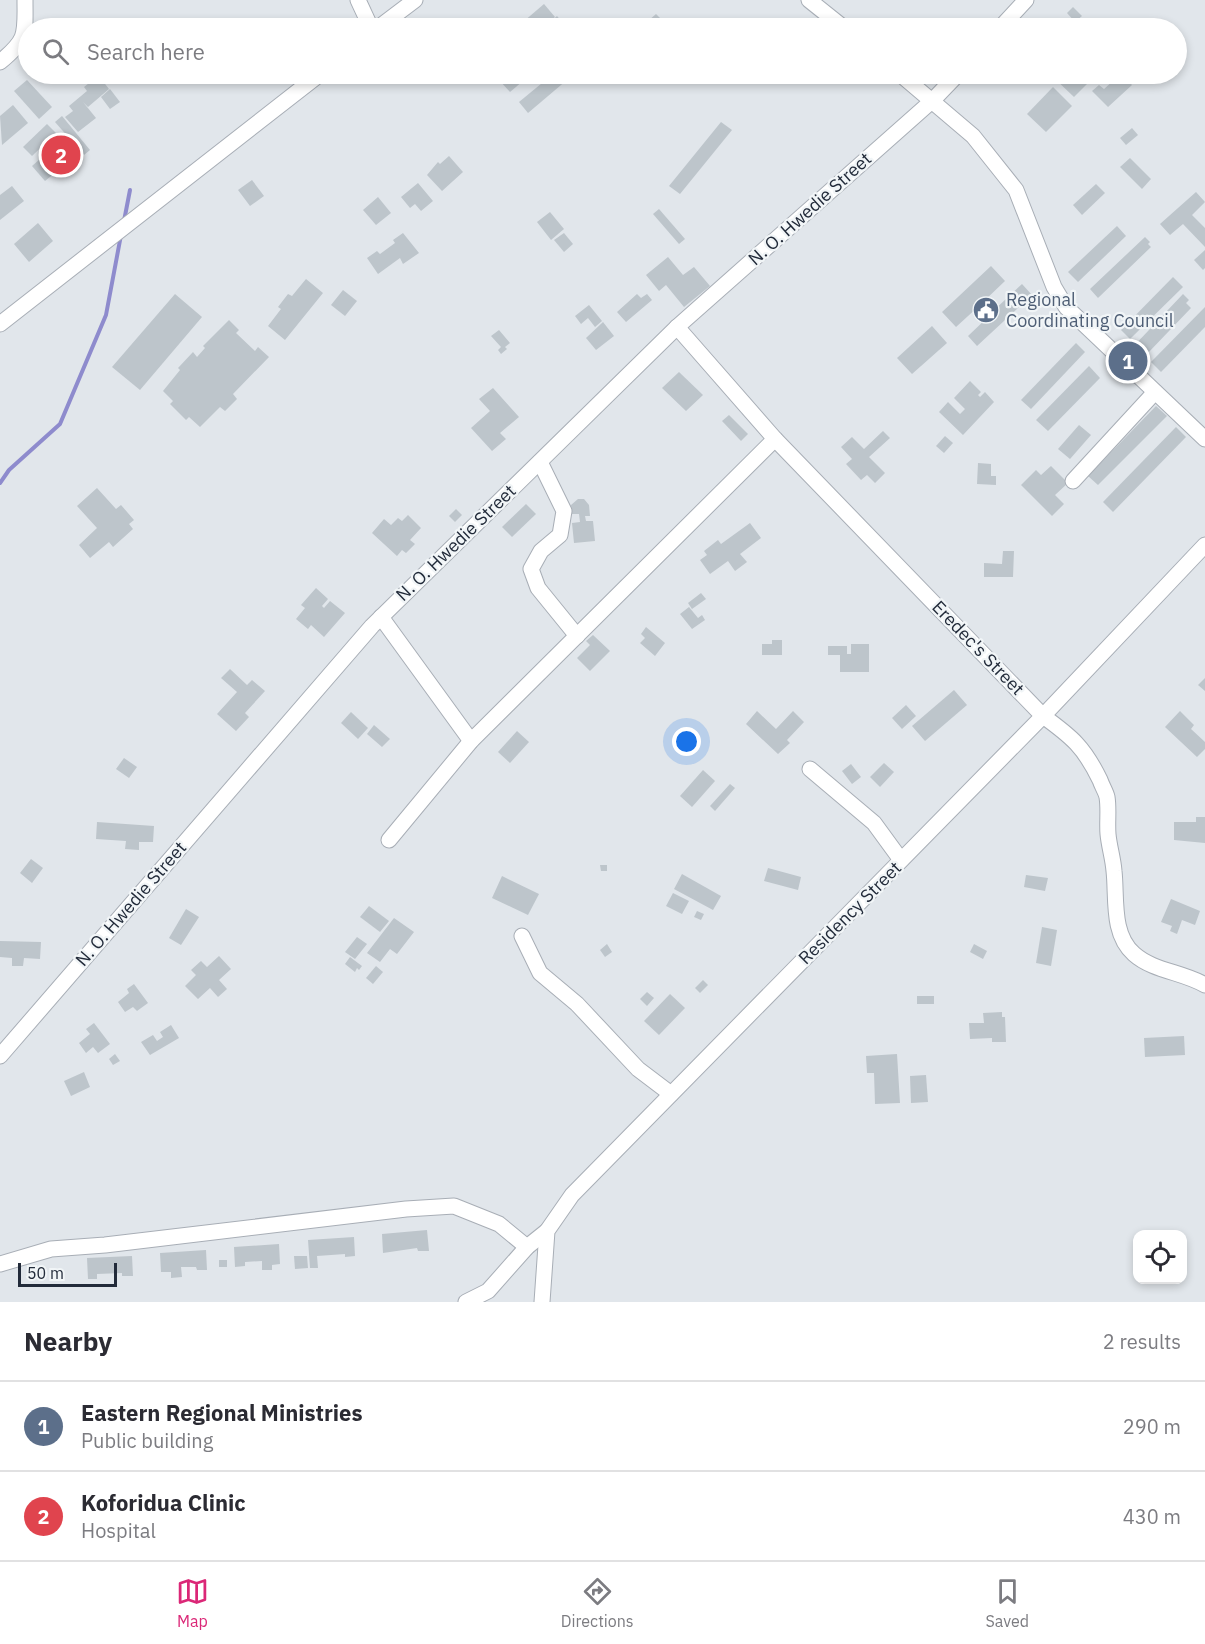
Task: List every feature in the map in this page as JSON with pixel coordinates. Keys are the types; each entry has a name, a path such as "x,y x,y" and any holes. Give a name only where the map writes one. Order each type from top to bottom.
{"street":[{"path":"25,0 25,18"},
{"path":"358,0 366,18"},
{"path":"391,18 415,0"},
{"path":"809,0 832,18"},
{"path":"1009,18 1026,0"},
{"path":"0,62 18,47"},
{"path":"0,324 307,84"},
{"path":"913,84 973,136 1016,190 1054,287 1066,307 1205,439"},
{"name":"N. O. Hwedie Street","path":"0,1056 381,617 677,327 948,84"},
{"name":"Eredec's Street","path":"677,327 775,439 1043,716 1072,737 1090,761 1107,796 1108,836 1114,871 1115,900 1118,923 1125,942 1132,953 1143,960 1192,977 1205,985"},
{"path":"1073,481 1155,392"},
{"path":"389,840 471,741 775,439"},
{"path":"540,462 564,511 560,535 541,551 531,569 538,588 577,636"},
{"name":"Residency Street","path":"547,1231 572,1195 1043,716 1205,545"},
{"path":"381,617 471,741"},
{"path":"810,769 874,823 901,860"},
{"path":"522,936 540,973 577,1004 638,1069 672,1094"},
{"path":"0,1264 51,1249 105,1245 406,1209 454,1206 499,1224 527,1247"},
{"path":"466,1302 486,1296 527,1247 547,1231"},
{"path":"542,1302 547,1231"}],"building":[{"path":"544,4 555,17 554,18 528,18"},
{"path":"1073,7 1082,16 1071,18 1067,13"},
{"path":"22,84 31,84 52,107 39,119 14,91"},
{"path":"88,84 105,84 109,89 88,107 83,102 96,118 78,132 65,117 73,111 69,106 87,91 84,87"},
{"path":"503,84 519,84 510,92"},
{"path":"541,84 562,84 528,113 519,102"},
{"path":"1060,84 1087,84 1074,97"},
{"path":"1110,84 1132,85 1108,107 1092,91 1099,85 1104,89"},
{"path":"1053,87 1072,106 1046,132 1027,114"},
{"path":"110,89 120,102 110,109 101,97"},
{"path":"13,105 28,123 2,145 0,116"},
{"path":"62,116 90,150 84,155 55,122"},
{"path":"721,122 732,130 680,194 669,186"},
{"path":"47,124 56,133 32,156 23,147"},
{"path":"1132,128 1138,135 1126,145 1120,138"},
{"path":"63,139 77,155 45,181 32,166"},
{"path":"449,156 463,172 442,191 427,175 438,162 440,164"},
{"path":"1130,158 1151,179 1142,189 1120,167"},
{"path":"252,180 264,196 250,206 238,190"},
{"path":"418,183 433,201 421,211 415,204 410,208 401,197"},
{"path":"1096,184 1105,193 1082,215 1073,205"},
{"path":"12,186 24,201 0,220 0,195"},
{"path":"1196,192 1205,202 1192,215 1205,228 1205,247 1183,224 1170,235 1160,224"},
{"path":"378,197 391,213 376,225 363,210"},
{"path":"659,209 685,239 679,244 653,214"},
{"path":"550,212 564,229 551,240 537,222"},
{"path":"38,223 53,241 29,262 14,244"},
{"path":"1117,226 1126,236 1078,282 1068,272"},
{"path":"403,233 419,253 403,264 400,258 378,274 367,258 377,251 380,254 395,243 393,240"},
{"path":"564,233 573,244 564,252 554,240"},
{"path":"1145,237 1151,247 1098,298 1090,289"},
{"path":"1205,250 1205,268 1203,270 1194,260"},
{"path":"668,257 683,275 694,267 710,286 684,307 666,285 659,291 646,275"},
{"path":"991,266 1005,281 983,302 992,312 1022,284 1032,295 977,346 968,336 989,316 979,306 956,327 942,312"},
{"path":"1173,277 1183,287 1130,339 1121,330"},
{"path":"306,279 323,293 285,340 268,326 281,309 278,307 288,294 292,296"},
{"path":"343,290 357,301 345,316 331,305"},
{"path":"175,294 202,317 140,390 112,367"},
{"path":"637,294 641,298 647,294 652,300 626,322 617,312"},
{"path":"1183,294 1189,300 1186,303 1191,308 1147,354 1141,349 1136,354 1131,349"},
{"path":"589,305 602,321 595,327 588,318 581,324 575,316"},
{"path":"1205,307 1205,327 1161,372 1151,362"},
{"path":"229,320 239,330 236,333 255,351 258,347 269,357 233,394 237,399 225,411 220,407 200,427 189,417 186,420 170,404 173,401 163,391 180,370 178,368 193,352 197,357 205,348 203,346"},
{"path":"603,322 614,336 596,350 586,338"},
{"path":"932,326 947,343 912,374 897,358"},
{"path":"499,330 510,343 501,354 498,350 501,347 491,336"},
{"path":"1076,343 1085,352 1031,409 1021,400"},
{"path":"1089,366 1100,378 1048,431 1036,420"},
{"path":"679,372 703,395 686,411 662,388"},
{"path":"970,381 981,392 978,395 980,397 985,392 994,402 963,435 939,412 948,402 960,414 965,409 954,398"},
{"path":"493,388 519,417 500,433 506,439 492,451 471,428 490,411 479,399"},
{"path":"1156,406 1167,416 1098,485 1088,476"},
{"path":"729,415 748,434 741,441 722,421"},
{"path":"1079,425 1091,435 1070,459 1058,449"},
{"path":"1176,427 1186,437 1113,512 1103,502"},
{"path":"883,431 890,438 869,457 885,473 875,483 867,475 861,480 846,464 852,459 841,447 852,437 864,449"},
{"path":"945,436 953,443 944,453 936,446"},
{"path":"978,463 991,464 991,476 996,476 996,485 977,484"},
{"path":"1051,466 1068,483 1055,495 1064,504 1052,516 1021,485 1036,470 1041,475"},
{"path":"97,488 116,509 121,505 134,520 129,524 133,529 113,547 109,542 90,558 79,545 97,528 77,506"},
{"path":"578,499 584,499 589,505 590,516 585,516 586,521 593,521 595,541 574,543 572,523 580,522 579,514 572,514 571,505"},
{"path":"526,504 536,514 512,537 502,527"},
{"path":"456,509 462,515 455,522 449,516"},
{"path":"408,515 421,528 410,540 415,544 406,553 402,550 397,556 372,533 384,519 391,525 398,518 402,521"},
{"path":"750,523 761,538 740,554 747,562 735,571 728,561 710,574 700,560 707,555 704,551 718,540 721,544"},
{"path":"1003,551 1014,551 1013,577 984,577 984,563 1002,564"},
{"path":"316,588 328,599 322,606 324,608 330,601 345,613 324,637 311,625 308,629 296,619 305,608 301,605"},
{"path":"701,593 706,599 692,609 688,603"},
{"path":"689,607 698,618 702,615 705,620 692,629 680,614"},
{"path":"646,627 665,643 655,656 640,643 645,638 641,634"},
{"path":"593,635 610,651 590,671 577,658 590,645 586,641"},
{"path":"772,640 782,640 782,655 762,655 762,644 772,644"},
{"path":"851,644 869,644 869,672 840,672 840,655 828,655 828,646 847,646 847,654 851,654"},
{"path":"230,669 247,685 252,680 265,691 245,713 249,717 236,731 217,714 237,692 221,678"},
{"path":"1205,678 1205,691 1198,685"},
{"path":"954,690 967,705 925,741 912,726"},
{"path":"906,705 916,716 902,729 892,718"},
{"path":"757,711 776,729 793,711 804,722 787,740 790,743 778,754 746,724"},
{"path":"1180,711 1194,725 1191,729 1205,742 1205,749 1197,757 1165,727"},
{"path":"351,712 368,728 358,739 341,723"},
{"path":"374,725 390,739 382,747 367,734"},
{"path":"517,731 529,742 510,763 498,752"},
{"path":"124,758 137,767 129,778 116,769"},
{"path":"884,763 894,772 880,787 870,777"},
{"path":"851,764 861,777 852,784 842,771"},
{"path":"703,770 715,781 692,807 680,796"},
{"path":"730,784 735,788 715,811 710,806"},
{"path":"1196,817 1205,817 1205,843 1174,840 1174,822 1196,822"},
{"path":"97,822 154,826 153,842 139,842 139,850 125,849 126,841 96,839"},
{"path":"31,859 43,868 32,883 20,873"},
{"path":"600,865 607,865 607,871 601,871"},
{"path":"768,868 801,877 798,890 764,881"},
{"path":"682,874 721,896 713,910 674,889"},
{"path":"1026,875 1048,878 1045,891 1024,887"},
{"path":"502,876 539,894 528,915 492,898"},
{"path":"673,893 689,901 682,914 666,906"},
{"path":"1171,899 1200,911 1195,925 1182,920 1177,934 1170,931 1172,926 1161,922"},
{"path":"369,906 389,921 380,932 360,917"},
{"path":"186,909 199,917 181,945 169,938"},
{"path":"697,911 704,914 701,920 694,917"},
{"path":"394,918 414,932 397,954 390,949 380,962 367,953"},
{"path":"1042,927 1057,930 1051,966 1036,963"},
{"path":"357,937 367,944 355,959 345,952"},
{"path":"0,941 41,942 40,959 24,958 23,966 12,966 12,958 0,957"},
{"path":"607,944 612,952 605,957 600,950"},
{"path":"974,944 987,951 983,959 970,952"},
{"path":"219,956 231,969 219,980 227,989 218,997 210,988 198,999 185,986 196,975 191,970 201,961 207,967"},
{"path":"350,957 362,966 355,972 345,964"},
{"path":"376,966 383,972 373,984 366,978"},
{"path":"703,980 708,985 700,993 695,988"},
{"path":"134,984 148,1003 137,1011 133,1007 125,1012 118,1002 129,993 127,989"},
{"path":"647,992 654,998 647,1006 640,999"},
{"path":"670,994 685,1008 659,1035 644,1021"},
{"path":"917,996 934,996 934,1004 917,1004"},
{"path":"1002,1012 1002,1017 1005,1017 1006,1042 992,1042 992,1038 970,1039 969,1023 984,1023 983,1013"},
{"path":"94,1023 110,1044 98,1053 93,1047 86,1053 79,1043 90,1034 86,1029"},
{"path":"171,1025 179,1038 150,1055 141,1042 153,1035 157,1041 163,1037 160,1032"},
{"path":"1184,1036 1185,1055 1145,1057 1144,1038"},
{"path":"115,1054 120,1061 113,1065 109,1059"},
{"path":"897,1054 900,1103 875,1104 874,1073 867,1073 866,1056"},
{"path":"84,1072 90,1087 71,1096 64,1081"},
{"path":"926,1075 928,1102 911,1103 910,1076"},
{"path":"427,1230 429,1251 418,1251 417,1248 383,1253 382,1234"},
{"path":"354,1237 355,1256 345,1257 345,1254 317,1256 318,1268 310,1268 308,1240"},
{"path":"279,1244 280,1264 272,1265 272,1270 262,1270 262,1261 245,1262 245,1266 235,1267 234,1247"},
{"path":"206,1250 207,1270 181,1267 182,1277 171,1278 171,1272 161,1272 160,1253"},
{"path":"132,1256 133,1276 122,1276 122,1273 97,1274 97,1279 88,1279 87,1258"},
{"path":"294,1256 307,1256 308,1268 295,1269"},
{"path":"219,1260 227,1260 227,1267 219,1267"}],"waterway":[{"path":"124,221 130,190"},
{"path":"0,483 9,470 60,424 106,315 121,235"}],"place":[{"name":"Koforidua Clinic","path":"61,155"},
{"name":"Regional Coordinating Council","path":"986,310"},
{"name":"Eastern Regional Ministries","path":"1128,361"}]}
